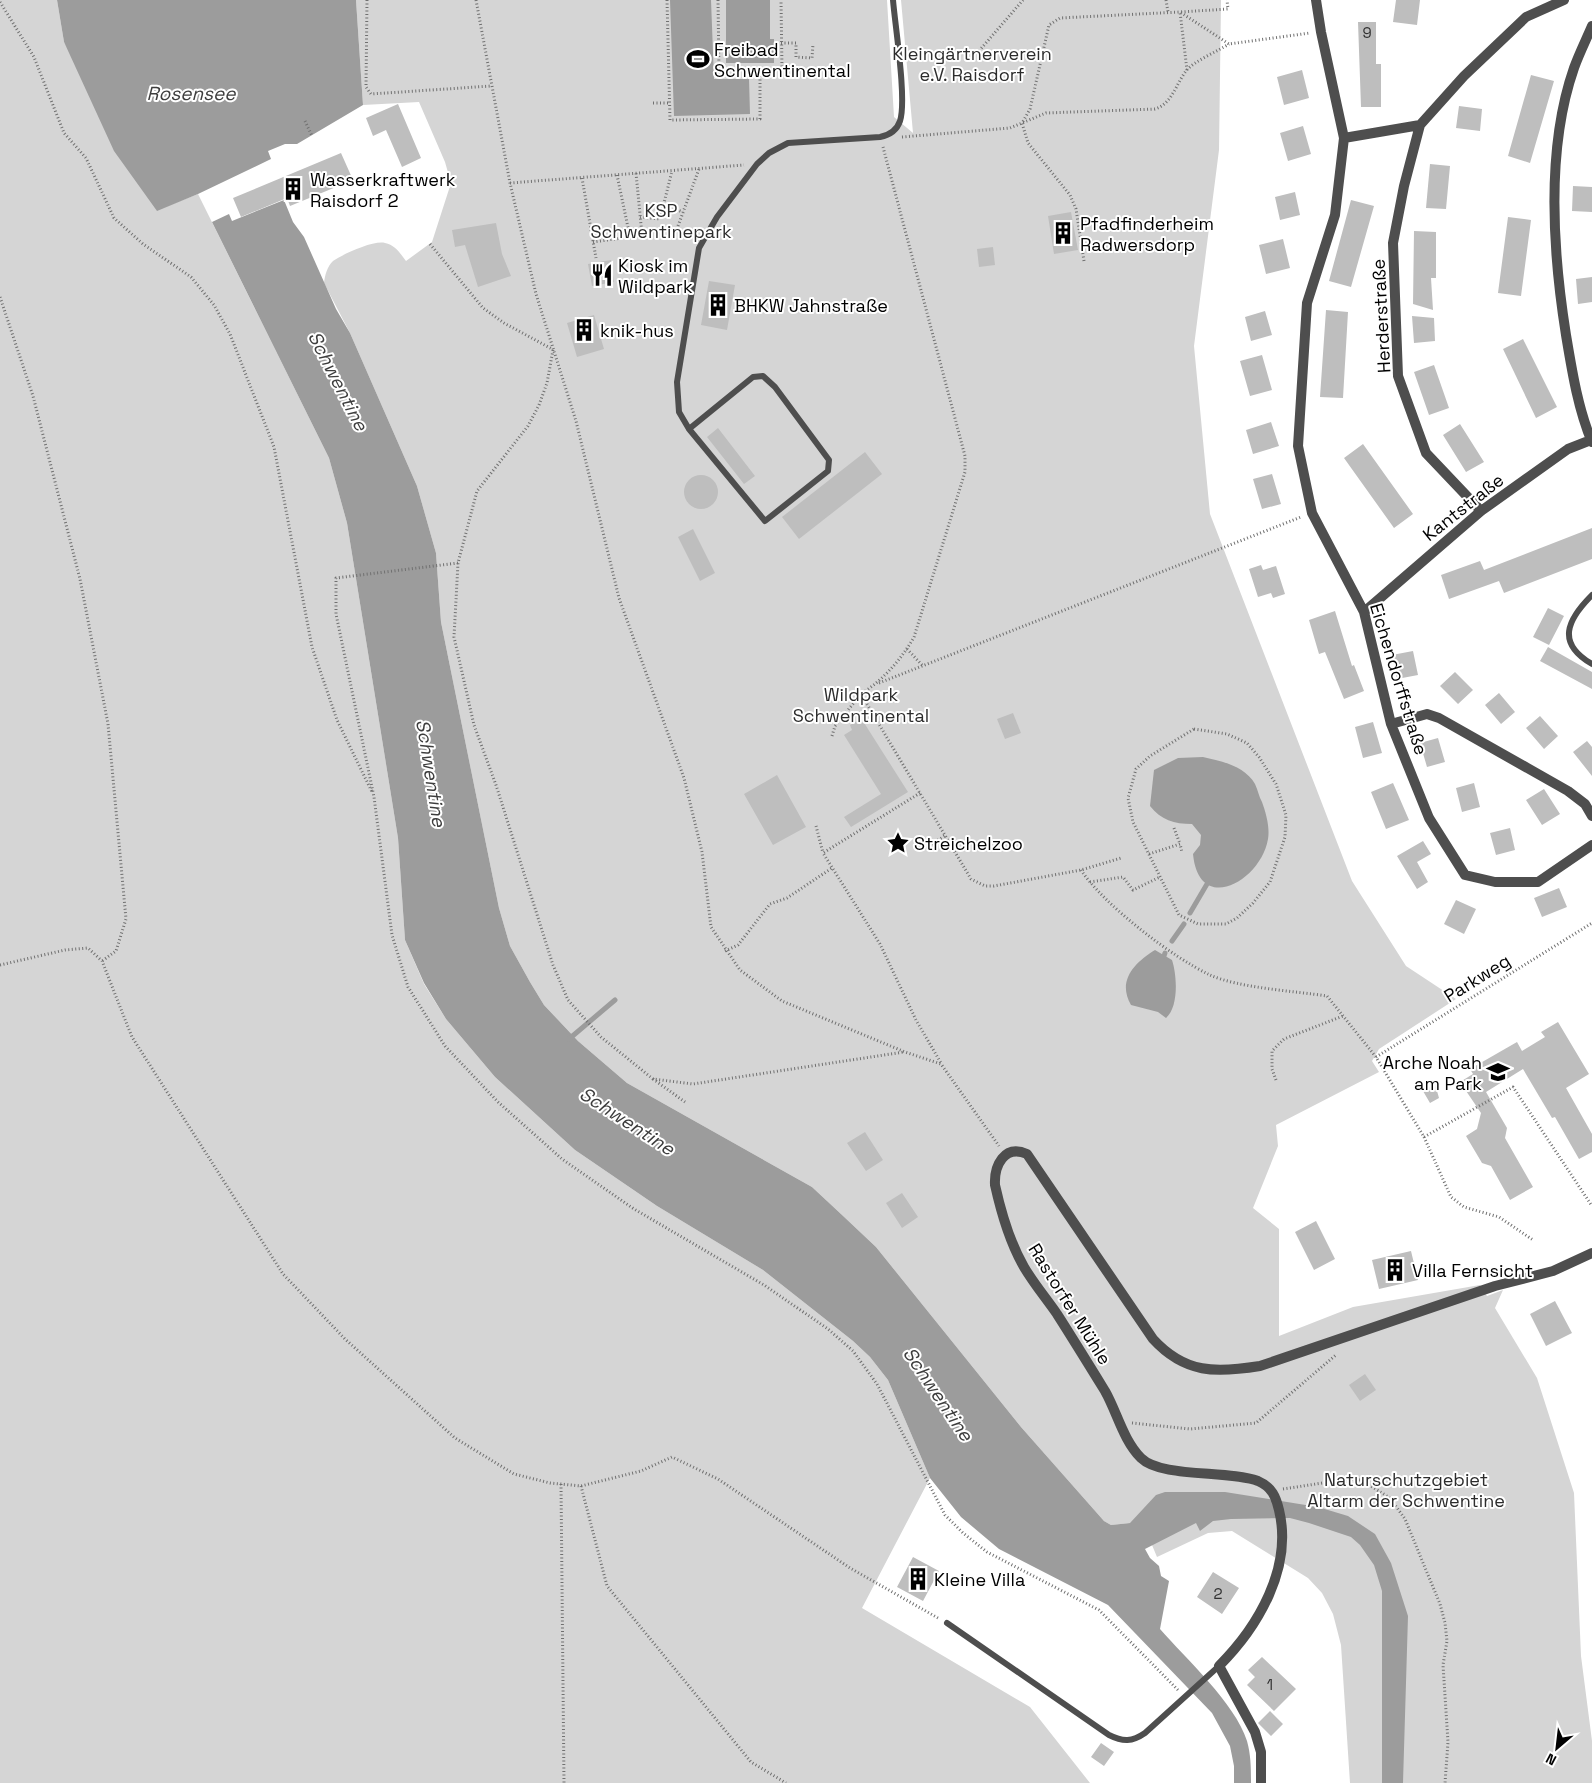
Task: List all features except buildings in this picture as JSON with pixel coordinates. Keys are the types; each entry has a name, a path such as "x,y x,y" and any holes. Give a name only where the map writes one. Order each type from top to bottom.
{"street":[{"name":"Eichendorffstraße","path":"1316,0 1344,138 1334,216 1307,303 1298,446 1312,513 1364,612 1392,724 1429,818 1464,875 1495,882 1538,882 1592,845"},
{"path":"1344,138 1420,125 1464,76 1526,17 1564,0"},
{"path":"1591,441 1571,366 1560,297 1554,233 1556,170 1564,111 1574,69 1592,26"},
{"name":"Herderstraße","path":"1420,125 1404,186 1393,243 1398,376 1426,453 1481,511"},
{"name":"Kantstraße","path":"1364,612 1481,511 1568,449 1591,441"},
{"path":"1392,724 1427,714 1439,718 1568,791 1585,804 1592,816"},
{"path":"1005,1155 1014,1151 1027,1154 1153,1339 1167,1355 1188,1365 1211,1371 1260,1366 1495,1286 1553,1271 1592,1253"},
{"name":"Rastorfer Mühle","path":"1005,1155 997,1166 995,1185 1017,1253 1024,1268 1106,1394 1133,1449 1142,1459 1162,1469 1258,1481 1275,1496"},
{"path":"1261,1783 1259,1743 1219,1666 1246,1635 1271,1590 1282,1551 1281,1519 1275,1496"}],"lane":[{"path":"689,429 753,376 763,376 775,387 829,460 828,471 765,521 689,429 679,412 677,382 699,248 717,217 757,164 769,153 788,143 880,137 894,132 901,119 902,109 893,0"},
{"path":"1592,595 1582,606 1568,629 1569,640 1580,657 1592,664"},
{"path":"947,1623 1110,1735 1123,1741 1141,1736 1219,1666"}],"path":[{"path":"367,0 366,87 371,94 491,86"},
{"path":"476,0 510,183 534,286 578,429 619,598 684,778 702,852 711,927 740,970 782,1001 906,1052 941,1064"},
{"path":"667,0 670,120 760,118 760,69"},
{"path":"718,0 719,71 782,69 781,0"},
{"path":"979,51 1023,0"},
{"path":"1166,0 1168,12"},
{"path":"1084,261 1076,209 1070,195 1028,143 1022,123 1030,109 1049,25 1060,18 1228,9 1227,0"},
{"path":"0,2 34,57 64,133 86,158 114,218 143,244 191,277 214,305 230,334 274,447 312,647 337,720 374,797"},
{"path":"1180,12 1229,44"},
{"path":"1180,12 1187,70"},
{"path":"894,132 900,137 955,134 1010,128 1046,113 1161,107 1170,98 1187,70 1229,44 1321,32"},
{"path":"781,43 796,43 796,57 812,58 813,44"},
{"path":"653,103 670,103"},
{"path":"305,120 312,136"},
{"path":"878,683 907,649 919,625 965,472 965,456 880,137"},
{"path":"510,183 757,164"},
{"path":"678,226 699,169"},
{"path":"640,216 660,220 672,171"},
{"path":"617,175 630,237 642,235 636,174"},
{"path":"582,178 596,258"},
{"path":"663,205 683,212"},
{"path":"593,242 622,238 621,230 628,229"},
{"path":"430,244 483,308 504,323 553,349"},
{"path":"0,297 34,396 80,579 108,724 126,919 116,952 102,961"},
{"path":"553,349 547,383 539,405 528,426 477,491 458,563 454,637 474,725 496,785 553,965 568,1000 601,1037 685,1102"},
{"path":"832,736 835,726 861,694 878,683 1312,513"},
{"path":"458,563 336,578 336,614 374,797 392,936 408,987 445,1046 498,1102 562,1159 634,1209 764,1284 828,1329 853,1351 877,1384 945,1515 962,1533 987,1552 1099,1610 1188,1695"},
{"path":"907,649 923,666"},
{"path":"861,694 971,879 985,886 1081,870 1121,858"},
{"path":"1194,729 1227,734 1247,743 1259,757 1276,784 1286,815 1286,837 1270,882 1253,903 1237,918 1226,924 1198,924 1179,916 1149,854 1133,822 1128,798 1136,769 1150,756 1194,729"},
{"path":"823,853 920,793"},
{"path":"816,826 823,853 880,944 916,1020 941,1064 1005,1155"},
{"path":"1174,828 1182,852"},
{"path":"926,848 946,835"},
{"path":"1149,854 1180,844"},
{"path":"726,951 738,946 770,904 787,898 832,868"},
{"path":"1081,870 1090,882 1125,917 1211,975 1240,984 1326,996 1376,1057 1424,1137 1451,1197 1464,1207 1499,1217 1533,1240"},
{"path":"1090,882 1123,877 1133,890 1160,877"},
{"name":"Parkweg","path":"1376,1057 1592,923"},
{"path":"0,965 65,950 88,948 102,961 132,1037 283,1274 345,1339 455,1438 514,1474 560,1484 581,1486 641,1471 672,1457 718,1479 850,1568 947,1623"},
{"path":"1276,1080 1272,1069 1272,1052 1284,1039 1343,1016"},
{"path":"653,1078 693,1084 906,1052"},
{"path":"1424,1137 1513,1088 1592,1206"},
{"path":"1119,1422 1190,1429 1256,1423 1342,1350"},
{"path":"1275,1496 1296,1486 1361,1480 1390,1498 1405,1519 1446,1623 1447,1641 1443,1666 1448,1742 1445,1783"},
{"path":"560,1484 564,1783"},
{"path":"581,1486 607,1586 751,1762 786,1783"}],"green space":[{"path":"0,0 57,0 64,42 157,210 198,194 329,458 347,523 398,838 405,940 424,984 446,1019 495,1077 575,1150 657,1206 763,1270 853,1341 870,1357 888,1380 930,1478 862,1608 1030,1707 1090,1783 0,1783"},
{"name":"Wildpark Schwentinental","path":"356,0 887,0 894,117 913,133 901,0 1221,0 1219,150 1194,346 1210,514 1352,881 1406,966 1456,999 1379,1049 1372,1061 1379,1072 1276,1125 1278,1146 1253,1208 1279,1229 1279,1336 1353,1307 1480,1285 1487,1296 1503,1290 1495,1308 1537,1378 1574,1493 1581,1656 1592,1741 1592,1783 1350,1783 1341,1645 1333,1614 1322,1593 1308,1578 1232,1531 1208,1533 1157,1557 1152,1545 1130,1523 1111,1525 1104,1521 1021,1427 876,1247 812,1187 627,1083 578,1041 544,1005 510,946 499,908 441,622 436,553 417,486 350,333 324,283 329,266 333,261 359,248 380,243 389,244 406,261 432,242 451,183 445,162 419,102 363,105"}],"water":[{"name":"Rosensee","path":"57,0 356,0 363,105 297,144 285,144 268,151 271,159 198,194 157,211 114,151 64,42"},
{"path":"670,0 711,0 714,79 749,79 750,114 674,116"},
{"path":"726,0 770,0 770,39 774,39 774,63 726,63"},
{"name":"Schwentine","path":"284,200 293,222 304,237 336,309 350,333 417,486 436,553 441,622 499,908 510,946 544,1005 578,1041 627,1083 812,1187 876,1247 1021,1427 1104,1521 1111,1525 1130,1523 1156,1495 1165,1492 1225,1492 1318,1507 1348,1516 1375,1534 1391,1563 1408,1616 1403,1783 1382,1783 1382,1591 1374,1565 1360,1545 1351,1537 1290,1518 1231,1519 1213,1521 1200,1531 1196,1523 1145,1549 1150,1558 1159,1566 1161,1576 1169,1581 1160,1629 1221,1697 1241,1727 1247,1741 1251,1783 1234,1783 1234,1766 1230,1746 1212,1713 1108,1605 999,1549 961,1517 930,1478 888,1380 870,1357 853,1341 763,1270 657,1206 575,1150 495,1077 446,1019 424,983 405,940 398,838 347,523 329,458 212,222 229,214 232,221"},
{"path":"1203,757 1232,765 1251,778 1262,802 1268,825 1268,839 1263,854 1254,868 1243,879 1218,888 1206,884 1198,873 1193,854 1200,845 1201,835 1192,824 1179,823 1163,818 1150,806 1154,770 1178,758"},
{"path":"1155,950 1172,960 1175,974 1175,999 1166,1018 1158,1012 1131,1005 1127,996 1127,980 1130,973 1140,961"}],"waterway":[{"path":"1190,913 1207,884"},
{"path":"1172,941 1184,924"},
{"path":"569,1039 615,1000"}],"place":[{"name":"Freibad Schwentinental","path":"698,59"},
{"name":"Wasserkraftwerk Raisdorf 2","path":"293,189"},
{"name":"Pfadfinderheim Radwersdorp","path":"1063,233"},
{"name":"Kiosk im Wildpark","path":"602,275"},
{"name":"BHKW Jahnstraße","path":"718,305"},
{"name":"knik-hus","path":"584,330"},
{"name":"Streichelzoo","path":"898,843"},
{"name":"Arche Noah am Park","path":"1498,1072"},
{"name":"Villa Fernsicht","path":"1395,1270"},
{"name":"Kleine Villa","path":"918,1579"}],"park label":[{"name":"Kleingärtnerverein e.V. Raisdorf","path":"972,63"},
{"name":"KSP Schwentinepark","path":"661,220"},
{"name":"Naturschutzgebiet Altarm der Schwentine","path":"1406,1489"}]}
